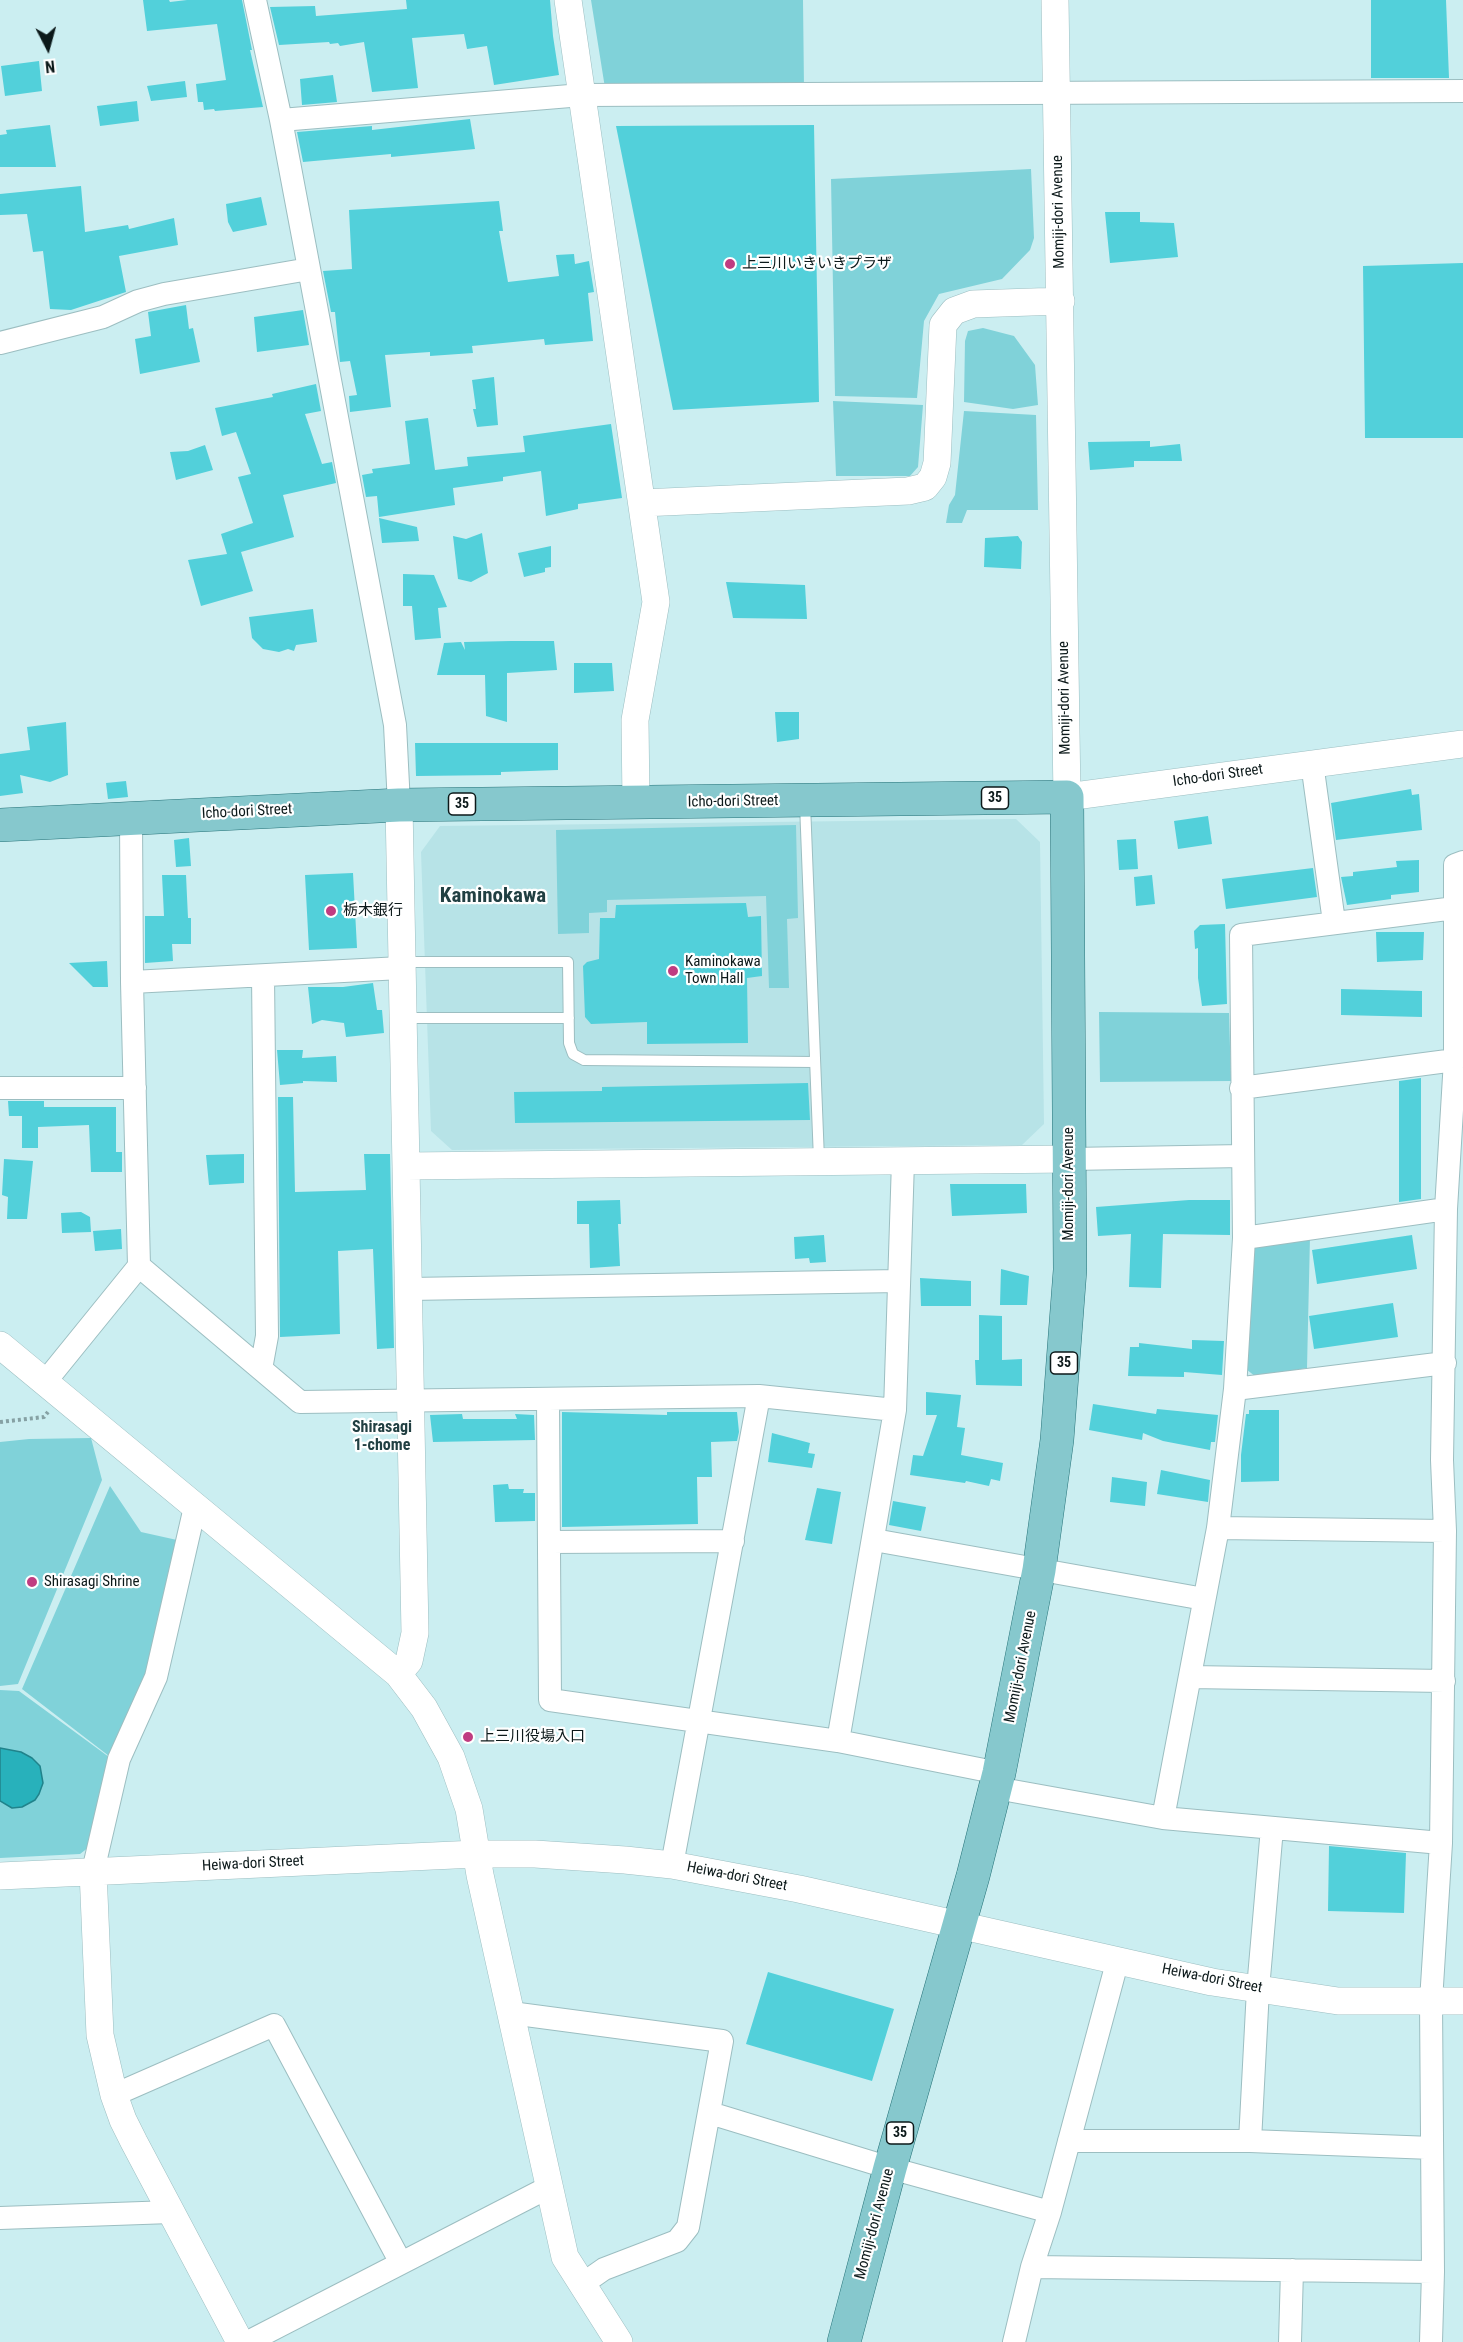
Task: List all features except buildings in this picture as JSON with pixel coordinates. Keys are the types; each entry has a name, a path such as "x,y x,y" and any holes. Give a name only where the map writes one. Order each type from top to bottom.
{"main road":[{"name":"Icho-dori Street","path":"0,825 399,804 1066,797"},
{"name":"Momiji-dori Avenue","path":"844,2342 998,1780 1040,1570 1057,1440 1070,1270 1066,797"}],"street":[{"path":"255,0 281,120 395,724 399,804 407,1166 409,1400 415,1633 410,1661 398,1674"},
{"path":"568,0 656,602 635,720 636,803"},
{"name":"Momiji-dori Avenue","path":"1055,0 1061,301 1066,797"},
{"path":"281,120 582,95 1463,91"},
{"path":"0,343 103,316 138,301 164,294 309,269"},
{"path":"642,503 908,491 925,487 933,477 937,463 943,325 954,311 973,304 1061,301"},
{"name":"Icho-dori Street","path":"1066,797 1463,744"},
{"path":"1312,763 1334,922"},
{"path":"49,1394 139,1266 132,982 131,819"},
{"path":"1431,2342 1433,2272 1431,2001 1441,1843 1445,1531 1453,1460 1445,1363 1446,1209 1455,1060 1455,865 1463,862"},
{"path":"1163,1818 1218,1528 1235,1389 1244,1238 1241,935 1455,908"},
{"path":"132,982 263,976 401,965"},
{"path":"261,1369 267,1336 263,976"},
{"path":"1241,1088 1455,1060"},
{"path":"0,1088 135,1088"},
{"path":"407,1166 1243,1156"},
{"path":"838,1741 895,1410 903,1161"},
{"path":"1244,1238 1446,1209"},
{"path":"139,1266 300,1402 759,1396 895,1410"},
{"path":"409,1289 899,1281"},
{"path":"0,1345 49,1394 195,1507 398,1674 424,1708 451,1757 469,1809 476,1854 564,2257 619,2342"},
{"path":"1235,1389 1445,1363"},
{"path":"672,1865 759,1396"},
{"path":"548,1400 550,1700 838,1741 1163,1818 1441,1843"},
{"path":"195,1507 156,1677 119,1759 93,1871 100,2035 114,2095 123,2120 240,2342"},
{"path":"1218,1528 1445,1531"},
{"path":"874,1540 1204,1599"},
{"path":"549,1542 733,1541"},
{"path":"1190,1677 1444,1681"},
{"path":"1250,2141 1258,1989 1272,1828"},
{"name":"Heiwa-dori Street","path":"0,1876 476,1854 571,1856 672,1865 799,1889 1212,1982 1338,2001 1463,2001"},
{"path":"1014,2342 1032,2267 1050,2212 1118,1959"},
{"path":"511,2013 722,2041 688,2227 677,2241 604,2269 581,2285"},
{"path":"114,2095 274,2025 401,2263"},
{"path":"710,2113 890,2168 1050,2212"},
{"path":"1069,2141 1250,2141 1432,2148"},
{"path":"248,2342 549,2187"},
{"path":"0,2218 171,2212"},
{"path":"1032,2267 1433,2272"},
{"path":"1290,2342 1292,2270"}],"lane":[{"path":"805,801 819,1162"},
{"path":"401,965 568,962 569,1043 573,1054 584,1060 815,1062"},
{"path":"403,1018 569,1018"}],"path":[{"path":"0,1422 44,1417 49,1394"}],"shaded area":[{"path":"591,0 803,0 804,88 605,88"},
{"path":"1031,169 1034,238 1030,250 1002,279 939,294 924,321 917,398 835,396 831,179"},
{"path":"983,328 1014,336 1035,365 1038,405 1013,409 964,402 965,341 968,331"},
{"path":"833,401 923,405 918,467 910,476 836,476"},
{"path":"964,411 1036,415 1038,510 967,510 962,523 946,523 949,505 955,495"},
{"path":"1016,819 1040,842 1044,1124 1022,1145 452,1150 431,1131 421,852 440,826"},
{"path":"796,825 798,918 787,919 789,988 769,988 766,896 607,900 607,912 589,913 589,933 558,934 556,830"},
{"path":"1099,1012 1229,1013 1231,1081 1100,1082"},
{"path":"1310,1237 1307,1368 1256,1377 1246,1369 1250,1253 1257,1243"},
{"name":"Shirasagi Shrine","path":"91,1438 102,1480 18,1684 0,1686 0,1442"},
{"path":"110,1486 141,1532 177,1540 147,1674 109,1756 22,1689"},
{"path":"0,1690 19,1691 109,1757 89,1847 80,1854 0,1858"},
{"path":"0,1748 21,1752 40,1766 43,1783 39,1794 35,1800 22,1807 12,1808 0,1801"}],"place":[{"name":"上三川いきいきプラザ","path":"730,264"},
{"name":"栃木銀行","path":"331,911"},
{"name":"Kaminokawa Town Hall","path":"673,971"},
{"name":"Shirasagi Shrine","path":"32,1582"},
{"name":"上三川役場入口","path":"468,1737"}],"district":[{"name":"Kaminokawa","path":"493,897"},
{"name":"Shirasagi 1-chome","path":"382,1437"}]}
